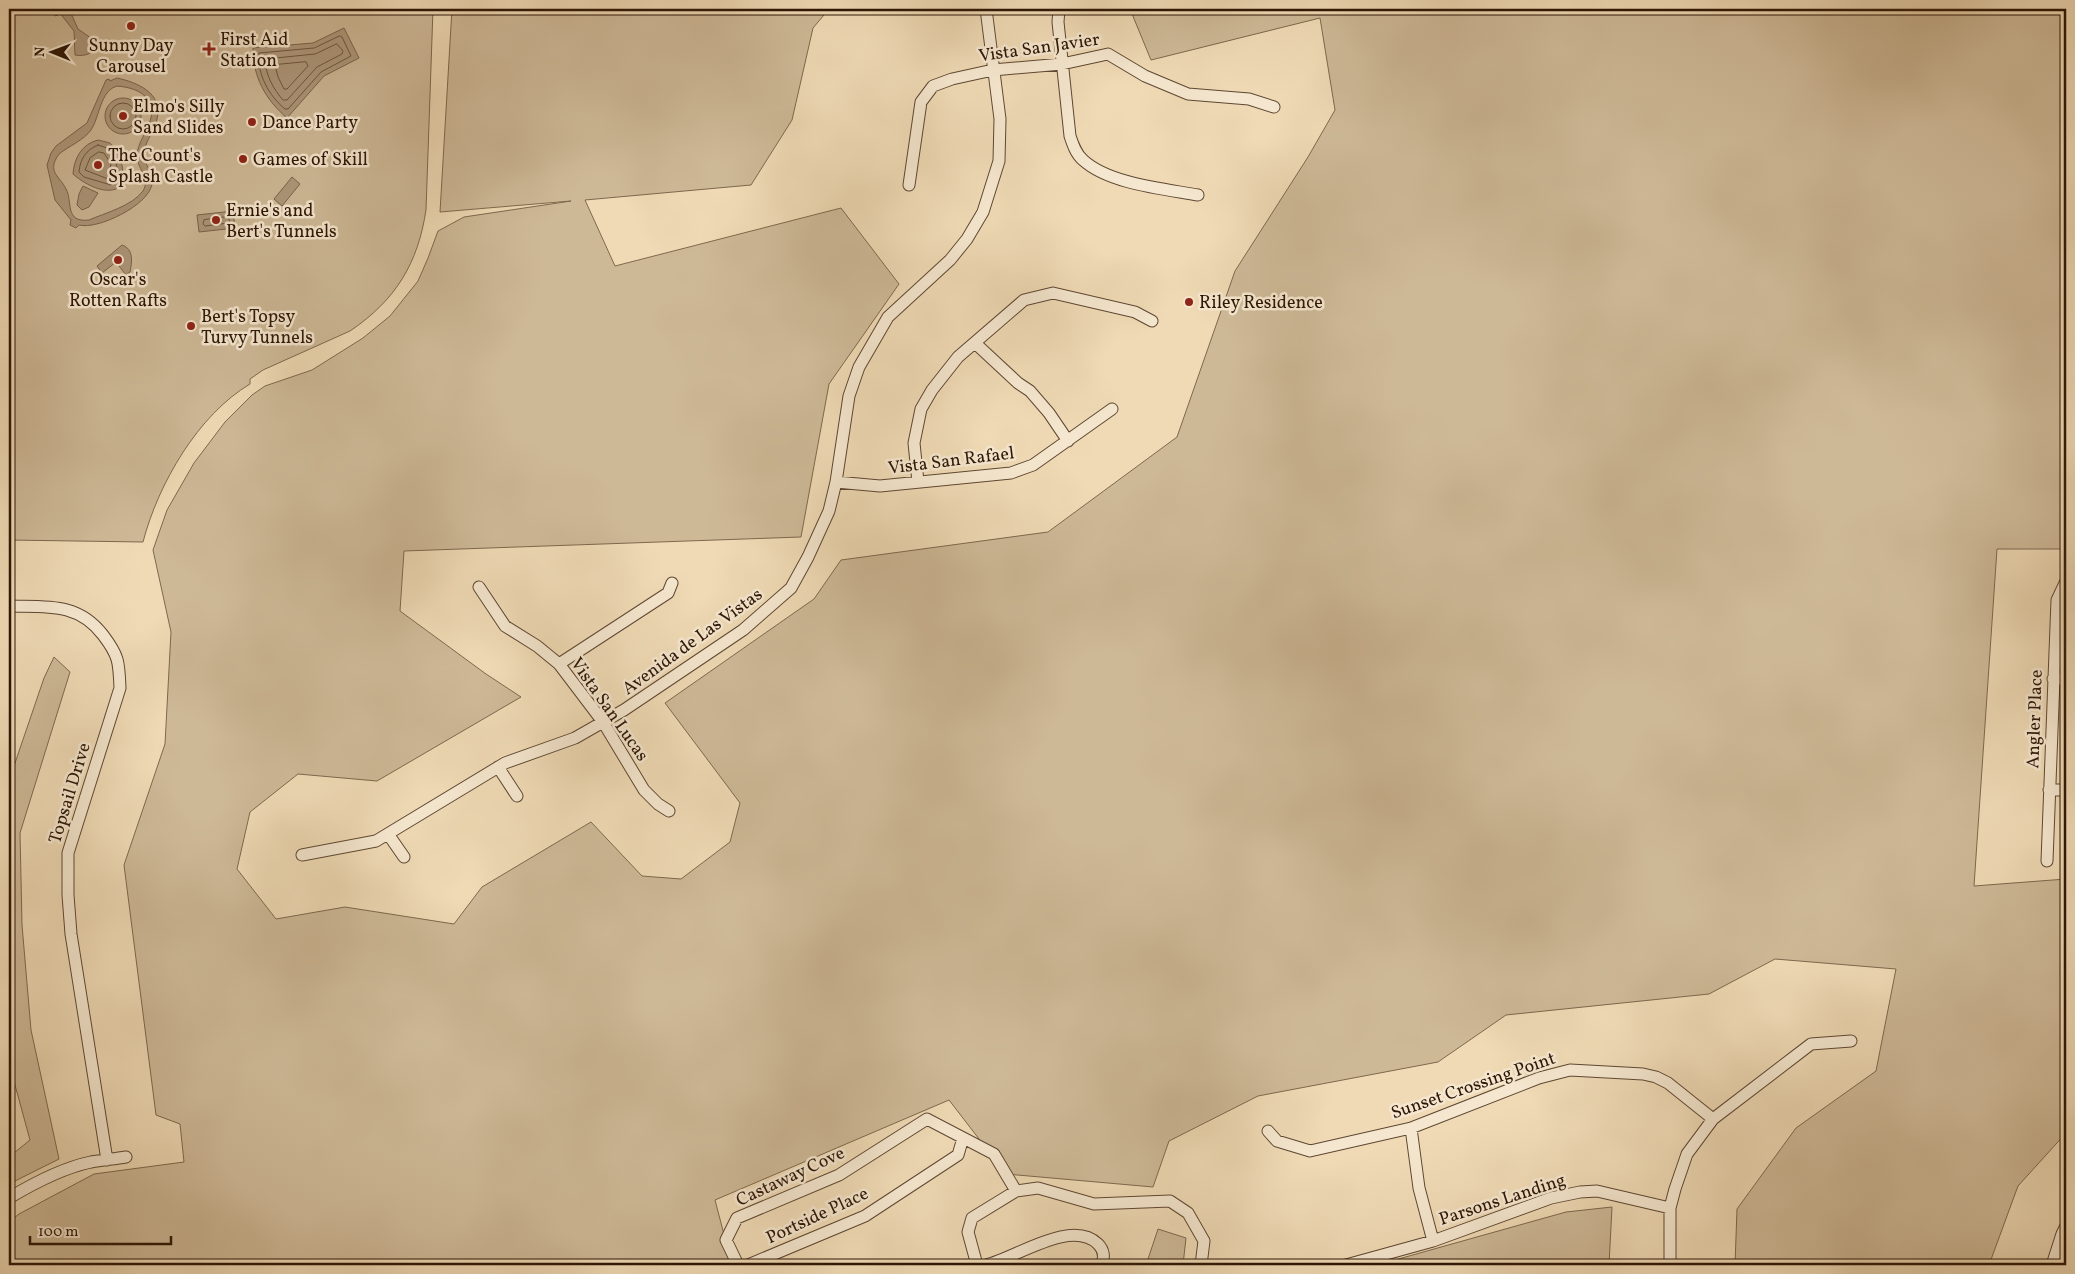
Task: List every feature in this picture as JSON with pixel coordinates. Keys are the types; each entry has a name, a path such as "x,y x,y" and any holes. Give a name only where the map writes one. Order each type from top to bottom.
{"street":[{"name":"Avenida de Las Vistas","path":"302,855 376,841 498,767 575,738 624,710 743,630 792,588 829,511 836,482 849,396 859,367 888,317 950,260 967,239 983,212 999,161 1000,119 986,9"},
{"path":"1059,9 1058,22 1070,136 1083,160 1098,170 1118,179 1198,195"},
{"name":"Vista San Javier","path":"909,185 921,102 933,86 952,79 993,70 1062,64 1108,54 1145,76 1188,94 1249,99 1274,107"},
{"path":"918,482 914,442 921,409 940,379 958,357 1024,300 1052,293 1135,312 1152,321"},
{"path":"975,343 1018,383 1030,391 1049,413 1068,441"},
{"name":"Vista San Rafael","path":"836,482 880,486 1011,473 1033,465 1112,409"},
{"name":"Angler Place","path":"2047,862 2057,600 2066,581"},
{"path":"559,664 668,594 672,582"},
{"name":"Vista San Lucas","path":"479,587 505,626 537,646 559,664 603,722 644,790 658,804 669,811"},
{"name":"Topsail Drive","path":"9,606 53,607 71,610 93,622 115,652 119,664 120,688 68,853 70,934 107,1160"},
{"path":"2053,679 2066,679"},
{"path":"498,767 517,796"},
{"path":"2049,790 2066,790"},
{"path":"388,834 404,857"},
{"path":"1670,1265 1670,1208 1687,1154 1713,1119 1811,1044 1851,1041"},
{"name":"Sunset Crossing Point","path":"1268,1131 1276,1141 1310,1151 1410,1128 1539,1078 1570,1070 1643,1074 1656,1077 1668,1083 1713,1119"},
{"name":"Castaway Cove","path":"738,1265 726,1240 737,1218 839,1175 927,1119 994,1154 1016,1191"},
{"path":"1410,1128 1419,1188 1433,1241"},
{"name":"Portside Place","path":"748,1265 865,1216 958,1155 963,1138"},
{"path":"9,1198 36,1182 62,1172 91,1162 126,1157"},
{"path":"977,1265 968,1232 972,1218 1016,1191 1038,1188 1094,1204 1170,1201 1188,1213 1204,1241 1201,1265"},
{"name":"Parsons Landing","path":"1346,1265 1433,1241 1551,1198 1580,1192 1597,1191 1670,1208"},
{"path":"2052,1265 2066,1226"},
{"path":"986,1265 996,1263 1064,1235 1077,1235 1092,1239 1100,1246 1103,1254 1101,1265"}],"shaded area":[{"path":"9,9 433,9 426,210 411,263 392,293 366,319 350,331 263,370 250,379 250,384 231,397 213,414 197,432 170,475 159,497 143,542 9,540"},
{"path":"452,9 829,9 813,28 792,120 751,185 585,200 615,266 841,208 899,284 829,384 801,537 404,551 400,611 486,674 521,697 377,781 298,774 250,812 237,869 276,919 345,907 454,924 482,887 591,822 642,876 681,879 730,842 740,803 665,703 814,599 841,560 1048,532 1177,437 1235,271 1308,157 1335,110 1320,18 1151,60 1130,9 2066,9 2066,549 1997,549 1974,886 2066,879 2066,1133 2018,1186 1989,1265 1735,1265 1737,1209 1796,1128 1876,1071 1896,969 1775,959 1709,994 1506,1015 1438,1062 1258,1096 1169,1141 1153,1187 1006,1174 949,1100 715,1200 732,1265 9,1265 9,1222 19,1214 94,1174 184,1162 180,1124 156,1115 124,865 165,744 171,632 153,550 167,510 194,463 225,422 252,395 265,386 312,370 363,338 390,316 418,281 438,231 464,217 571,201 440,212"},
{"path":"54,657 70,672 20,833 22,925 31,1030 59,1159 9,1184 9,1157 30,1140 9,1063 9,776 44,678"},
{"path":"1612,1207 1609,1265 1377,1265 1566,1212"},
{"path":"1158,1229 1186,1238 1183,1265 1146,1265"}],"water":[{"path":"53,9 69,9 78,29 98,43 92,52 86,55 75,55 74,31 59,12 55,16"},
{"path":"344,28 359,58 324,76 287,118 272,103 262,87 255,68 253,48 313,43"},
{"path":"117,78 132,82 147,90 156,102 158,110 157,119 144,151 152,184 149,192 133,208 110,220 87,226 79,225 76,228 70,225 71,220 55,200 47,165 51,153 56,146 87,123 106,80 109,79 110,81","holes":["121,86 142,94 148,100 151,107 152,114 137,154 145,186 138,196 125,205 89,220 81,220 73,215 68,194 54,170 55,160 59,154 88,134 107,93 111,89"]},
{"name":"Elmo's Silly Sand Slides","path":"123,98 130,99 136,103 140,109 140,123 136,129 130,133 123,134 116,133 110,129 106,123 105,116 106,109 110,103 116,99"},
{"name":"The Count's Splash Castle","path":"98,140 110,143 120,159 123,171 120,183 116,189 99,189 87,184 73,174 75,162 83,148"},
{"path":"292,177 300,184 282,206 274,199"},
{"path":"83,186 98,193 89,207 82,210 77,205"},
{"name":"Ernie's and Bert's Tunnels","path":"233,211 235,228 199,232 197,215"},
{"name":"Oscar's Rotten Rafts","path":"122,245 130,253 132,260 130,272 126,275 116,262 102,273 97,266"}],"place":[{"name":"Sunny Day Carousel","path":"131,26"},
{"name":"First Aid Station","path":"209,49"},
{"name":"Elmo's Silly Sand Slides","path":"123,116"},
{"name":"Dance Party","path":"252,122"},
{"name":"Games of Skill","path":"243,159"},
{"name":"The Count's Splash Castle","path":"98,165"},
{"name":"Ernie's and Bert's Tunnels","path":"216,220"},
{"name":"Oscar's Rotten Rafts","path":"118,260"},
{"name":"Riley Residence","path":"1189,302"},
{"name":"Bert's Topsy Turvy Tunnels","path":"191,326"}]}
